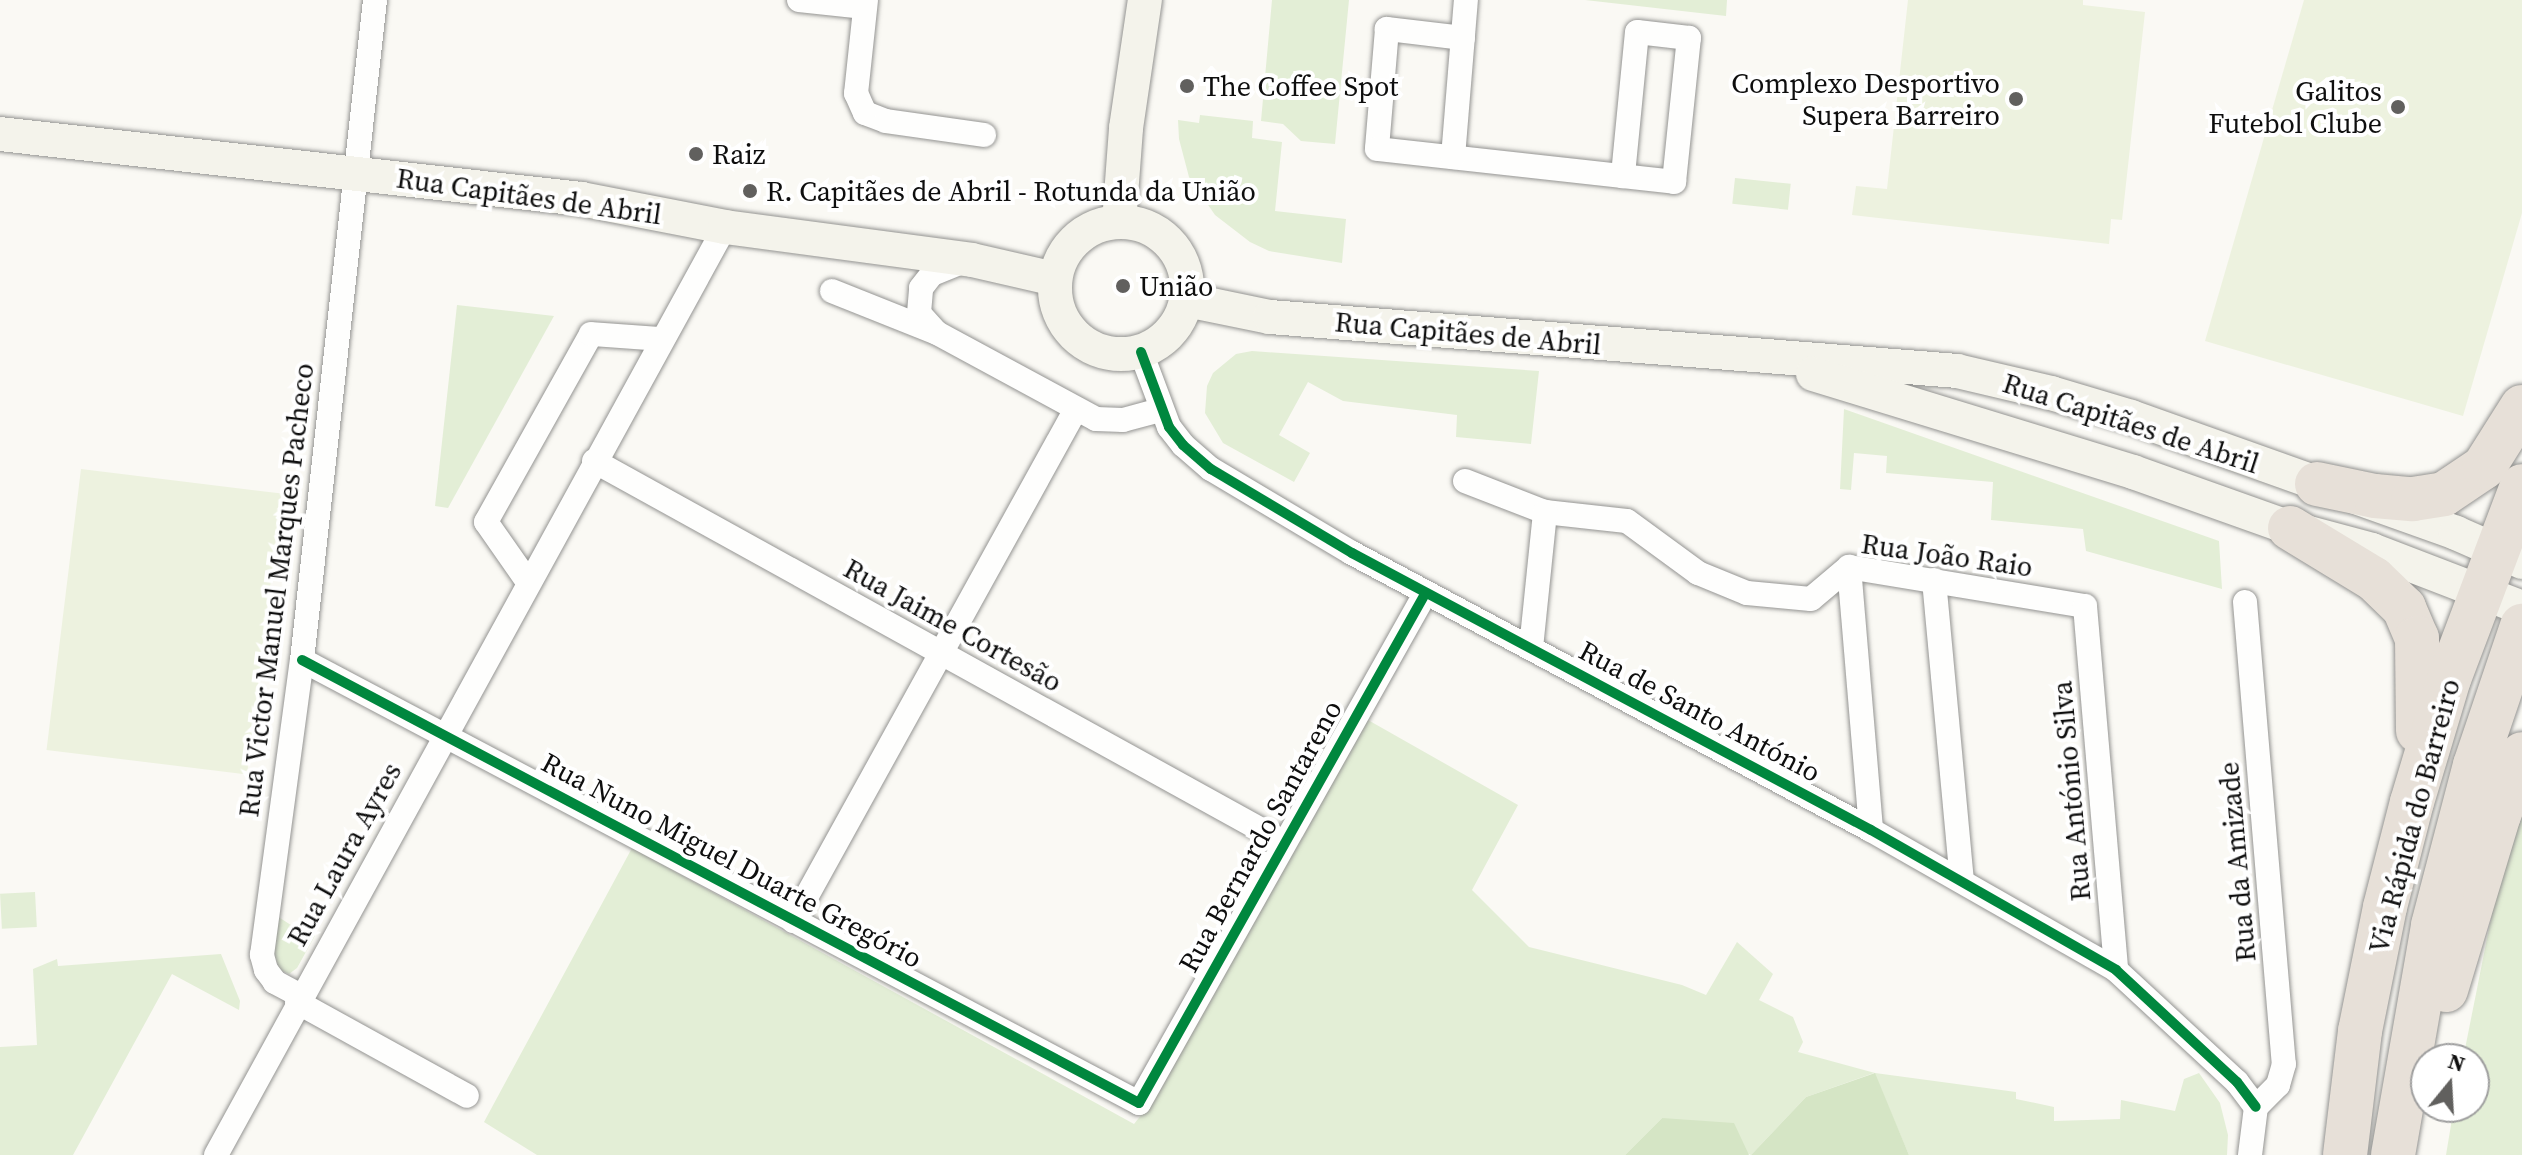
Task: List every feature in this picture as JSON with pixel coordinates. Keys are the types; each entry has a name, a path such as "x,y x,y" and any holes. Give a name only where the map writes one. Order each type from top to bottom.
{"highway":[{"path":"2317,484 2375,496 2413,499 2444,494 2484,467 2522,407"},
{"name":"Via Rápida do Barreiro","path":"2345,1155 2360,1031 2385,907 2412,802 2449,679 2482,593 2510,557 2522,486"},
{"path":"2290,528 2374,579 2392,593 2410,620 2420,662 2412,802"},
{"name":"Via Rápida do Barreiro","path":"2393,1155 2433,925 2475,765 2522,626"},
{"path":"2435,1043 2447,985 2499,815 2522,754"},
{"path":"2413,1155 2419,1123"}],"main road":[{"path":"1119,222 1126,128 1145,0"},
{"name":"Rua Capitães de Abril","path":"0,134 353,171 581,199 725,227 972,260 1055,279"},
{"path":"1119,222 1151,229 1177,251 1184,267 1187,300 1171,332 1141,352 1103,352 1086,345 1061,316 1055,298 1055,279 1060,261 1084,233 1119,222"},
{"name":"Rua Capitães de Abril","path":"1187,300 1270,317 1970,374 2131,417 2510,557"},
{"name":"Rua Capitães de Abril","path":"1751,356 2133,472 2290,528 2372,550 2522,608"}],"street":[{"name":"Rua Victor Manuel Marques Pacheco","path":"375,0 353,171 302,660 262,955 266,970 275,982 299,999 467,1096"},
{"path":"799,0 865,4 856,93 865,113 886,121 984,135"},
{"path":"1453,157 1466,0"},
{"path":"1463,38 1387,29 1377,149 1674,182 1689,38 1637,32 1623,176"},
{"name":"Rua Laura Ayres","path":"216,1155 725,227"},
{"path":"937,333 919,313 921,288 932,274 952,264 972,260"},
{"path":"832,291 937,333 1076,409 1112,422 1160,410"},
{"path":"528,582 486,522 591,334 661,339"},
{"name":"Rua de Santo António","path":"1141,352 1160,410 1183,445 1211,469 1425,594 1871,830 2116,970 2237,1082 2256,1107"},
{"path":"793,921 939,651 1076,409"},
{"name":"Rua Jaime Cortesão","path":"594,461 1283,842"},
{"name":"Rua João Raio","path":"1465,481 1545,512 1627,521 1698,573 1747,593 1811,599 1849,567 2085,606"},
{"path":"1531,648 1545,512"},
{"path":"1849,567 1871,830"},
{"path":"1934,580 1962,881"},
{"name":"Rua Bernardo Santareno","path":"1139,1103 1425,594"},
{"name":"Rua da Amizade","path":"2245,602 2284,1064 2278,1085 2256,1107"},
{"name":"Rua António Silva","path":"2085,606 2116,970"},
{"name":"Rua Nuno Miguel Duarte Gregório","path":"302,660 1139,1103"},
{"path":"2250,1155 2256,1107"}],"green space":[{"path":"1272,0 1349,0 1335,144 1301,141 1283,124 1261,121"},
{"path":"1585,0 1727,0 1726,16"},
{"name":"Complexo Desportivo Supera Barreiro","path":"1908,0 2083,0 2083,5 2145,12 2122,220 2111,219 2109,244 1852,215 1856,186 1887,189"},
{"name":"Galitos Futebol Clube","path":"2304,0 2522,0 2522,213 2463,416 2205,341"},
{"path":"1200,115 1253,121 1252,138 1282,142 1275,211 1346,219 1342,263 1269,251 1250,242 1215,215 1189,177 1179,139 1178,120 1199,123"},
{"path":"1735,178 1791,184 1788,210 1732,204"},
{"path":"457,305 554,316 448,508 435,506"},
{"path":"1252,351 1539,371 1531,444 1456,437 1457,415 1343,401 1308,382 1279,435 1310,453 1294,482 1223,443 1205,413 1207,386 1213,373 1236,354"},
{"path":"1844,409 2219,541 2222,589 2086,551 2083,529 1991,520 1993,482 1886,473 1887,456 1854,453 1851,490 1840,489"},
{"path":"81,469 281,494 247,775 47,750"},
{"path":"1368,720 1518,805 1472,890 1529,947 1682,985 1706,995 1737,942 1773,974 1759,1000 1793,1017 1803,1042 1798,1052 1875,1073 2016,1092 2016,1099 2054,1107 2054,1121 2120,1119 2121,1100 2175,1111 2184,1079 2199,1073 2220,1103 2228,1135 2227,1155 1909,1155 1874,1073 1806,1097 1751,1155 1662,1118 1625,1155 537,1155 484,1122 632,848 1134,1124 1158,1094"},
{"path":"2522,797 2522,1155 2446,1155 2451,1123 2490,1123 2490,1043 2466,1043 2503,858"},
{"path":"35,892 37,927 2,929 0,894"},
{"path":"277,916 297,929 317,932 297,968 289,974 280,970 272,950"},
{"path":"221,954 240,1001 239,1010 172,974 73,1155 0,1155 0,1047 37,1045 33,969 57,959 58,966"},
{"path":"1875,1073 1909,1155 1751,1155 1806,1097"},
{"path":"1662,1118 1734,1123 1749,1155 1625,1155"}],"cycle path":[{"path":"1141,352 1169,427 1183,445 1211,469 1352,553 1871,830 2116,970 2237,1082 2256,1107"},
{"path":"302,660 1139,1103 1425,594"}],"place":[{"name":"The Coffee Spot","path":"1187,86"},
{"name":"Complexo Desportivo Supera Barreiro","path":"2016,99"},
{"name":"Galitos Futebol Clube","path":"2398,107"},
{"name":"Raiz","path":"696,154"},
{"name":"R. Capitães de Abril - Rotunda da União","path":"750,191"},
{"name":"União","path":"1123,286"}]}
